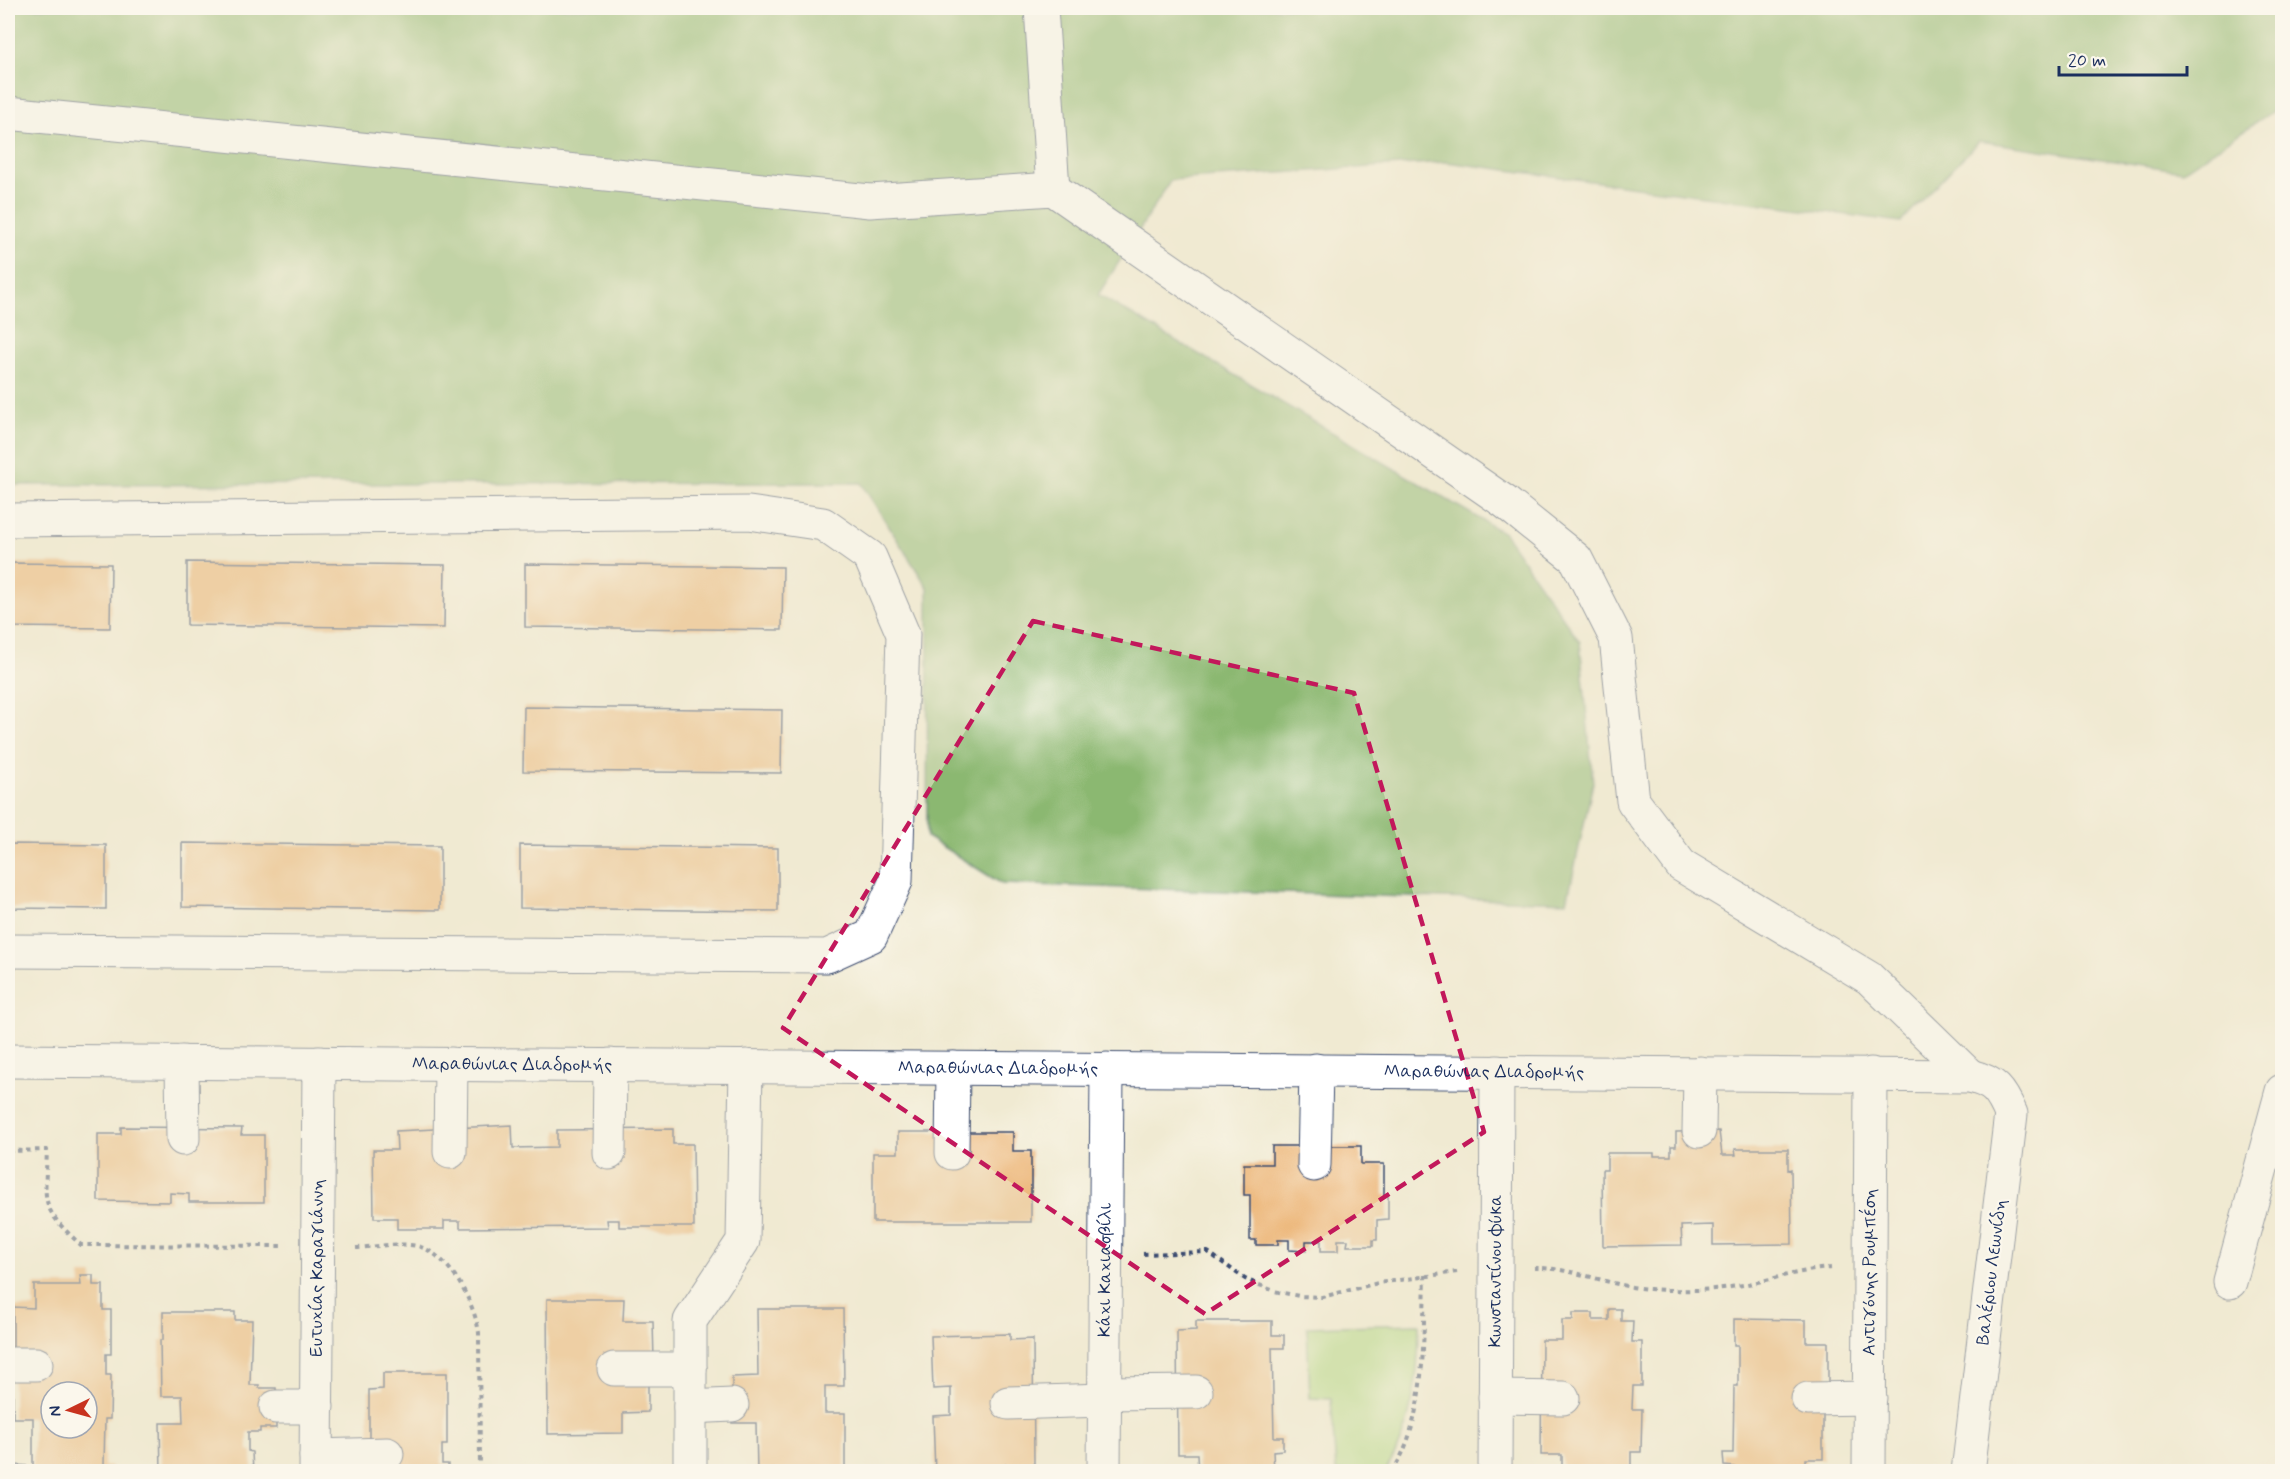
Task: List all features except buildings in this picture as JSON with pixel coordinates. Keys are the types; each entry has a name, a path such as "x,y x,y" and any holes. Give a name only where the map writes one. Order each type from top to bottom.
{"street":[{"path":"8,113 870,201 1053,189 1041,8"},
{"name":"Βαλέριου Λεωνίδη","path":"1053,189 1495,495 1576,559 1616,638 1633,801 1681,865 1869,978 1979,1078 2003,1096 2011,1114 1968,1472"},
{"path":"8,520 749,513 823,524 870,557 903,634 896,881 871,936 827,956 8,951"},
{"name":"Μαραθώνιας Διαδρομής","path":"8,1061 1871,1074 1979,1078"},
{"path":"182,1062 183,1139"},
{"name":"Ευτυχίας Καραγιάννη","path":"316,1464 319,1063"},
{"path":"450,1064 450,1152"},
{"path":"609,1153 610,1065"},
{"path":"690,1472 690,1322 742,1241 746,1066"},
{"path":"952,1153 953,1068"},
{"name":"Κάχι Καχιασβίλι","path":"1104,1472 1107,1069"},
{"path":"1314,1165 1316,1070"},
{"name":"Κωνσταντίνου Φύκα","path":"1495,1472 1497,1072"},
{"path":"1699,1131 1700,1073"},
{"name":"Αντιγόνης Ρουμπέση","path":"1869,1472 1871,1074"},
{"path":"2230,1282 2283,1091"},
{"path":"614,1369 690,1369"},
{"path":"1008,1403 1196,1392"},
{"path":"1495,1397 1563,1398"},
{"path":"1808,1399 1870,1398"},
{"path":"690,1407 732,1405"},
{"path":"276,1407 316,1407"},
{"path":"316,1464 387,1454"}],"path":[{"path":"8,1151 48,1150 45,1198 48,1209 81,1245 317,1248 407,1245 418,1246 431,1252 449,1269 466,1294 477,1321 480,1472"},
{"path":"1392,1472 1406,1441 1415,1410 1422,1370 1425,1275"}],"highlighted area":[{"path":"1033,621 1354,693 1484,1132 1205,1314 783,1028"}],"green space":[{"path":"8,8 2282,8 2282,105 2183,171 1979,141 1901,222 1446,162 1171,180 1098,295 1504,533 1580,642 1593,783 1567,902 1002,884 927,837 928,588 861,483 8,485"},
{"path":"1419,1324 1418,1363 1408,1418 1386,1471 1336,1471 1331,1399 1310,1398 1307,1327"}]}
